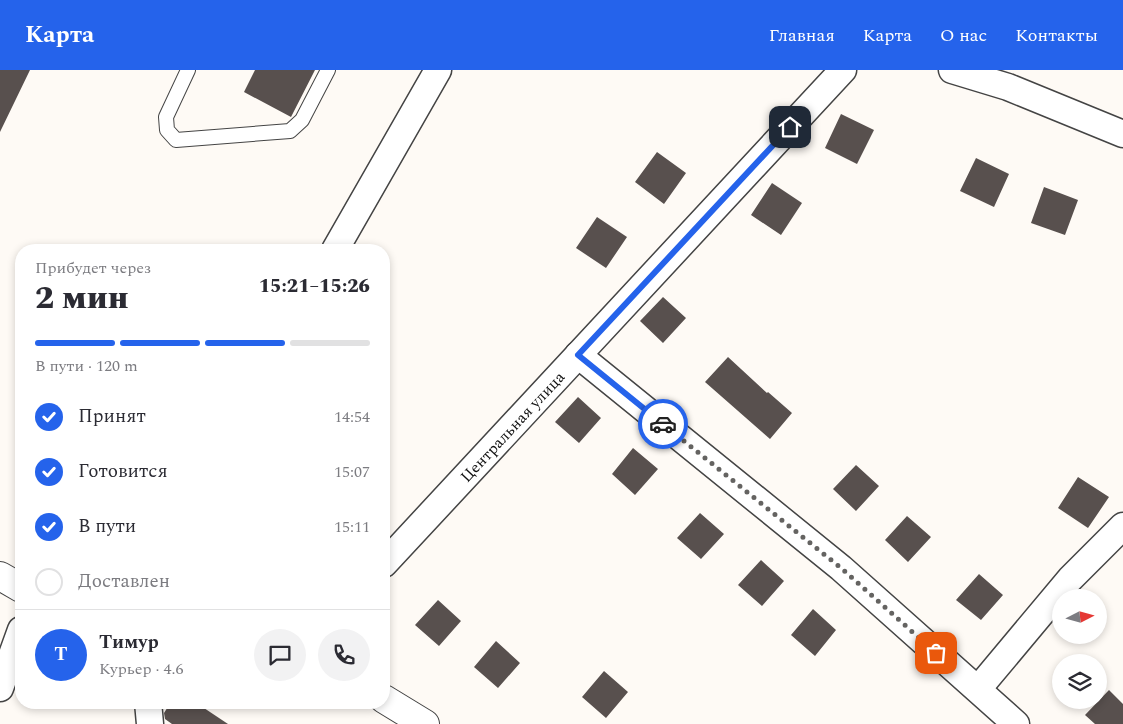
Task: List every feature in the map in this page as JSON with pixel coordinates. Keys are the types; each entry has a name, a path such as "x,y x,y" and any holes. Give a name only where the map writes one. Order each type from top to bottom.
{"street":[{"path":"338,244 438,70"},
{"name":"Центральная улица","path":"390,558 843,70"},
{"path":"952,70 1014,79 1123,134"},
{"path":"578,355 841,568 1016,724"},
{"path":"978,689 1070,579 1123,526"},
{"path":"0,576 15,585"},
{"path":"0,688 15,647"},
{"path":"390,703 424,724"},
{"path":"149,709 150,724"}],"lane":[{"path":"188,70 166,117 167,130 176,140 290,131 302,120 328,70"}],"building":[{"path":"0,70 30,70 0,132"},
{"path":"255,70 315,70 291,117 244,92"},
{"path":"841,114 874,130 857,164 825,148"},
{"path":"657,152 686,173 664,204 635,182"},
{"path":"976,158 1009,174 994,207 960,191"},
{"path":"772,183 802,203 781,235 751,215"},
{"path":"1044,187 1078,200 1065,235 1031,223"},
{"path":"597,217 627,237 606,268 576,248"},
{"path":"663,297 686,318 663,343 640,321"},
{"path":"728,357 792,413 770,439 705,382"},
{"path":"578,397 601,418 579,443 555,422"},
{"path":"633,448 658,469 635,495 612,474"},
{"path":"856,465 879,486 856,511 833,489"},
{"path":"1078,477 1109,497 1088,528 1058,508"},
{"path":"700,513 724,534 701,559 677,538"},
{"path":"907,516 931,537 908,562 885,540"},
{"path":"761,560 784,581 762,606 738,585"},
{"path":"979,574 1003,595 981,620 956,600"},
{"path":"438,600 461,621 439,646 415,625"},
{"path":"813,609 836,630 815,656 791,635"},
{"path":"496,641 520,663 498,688 474,667"},
{"path":"604,671 628,692 606,718 582,697"},
{"path":"1109,690 1123,704 1123,724 1095,724 1085,715 1091,709 1107,709 1107,692"},
{"path":"167,709 206,709 228,724 172,724 165,719 164,713"}],"way so far":[{"path":"663,424 841,568 936,653"}],"route":[{"path":"663,424 578,355 790,127"}]}
